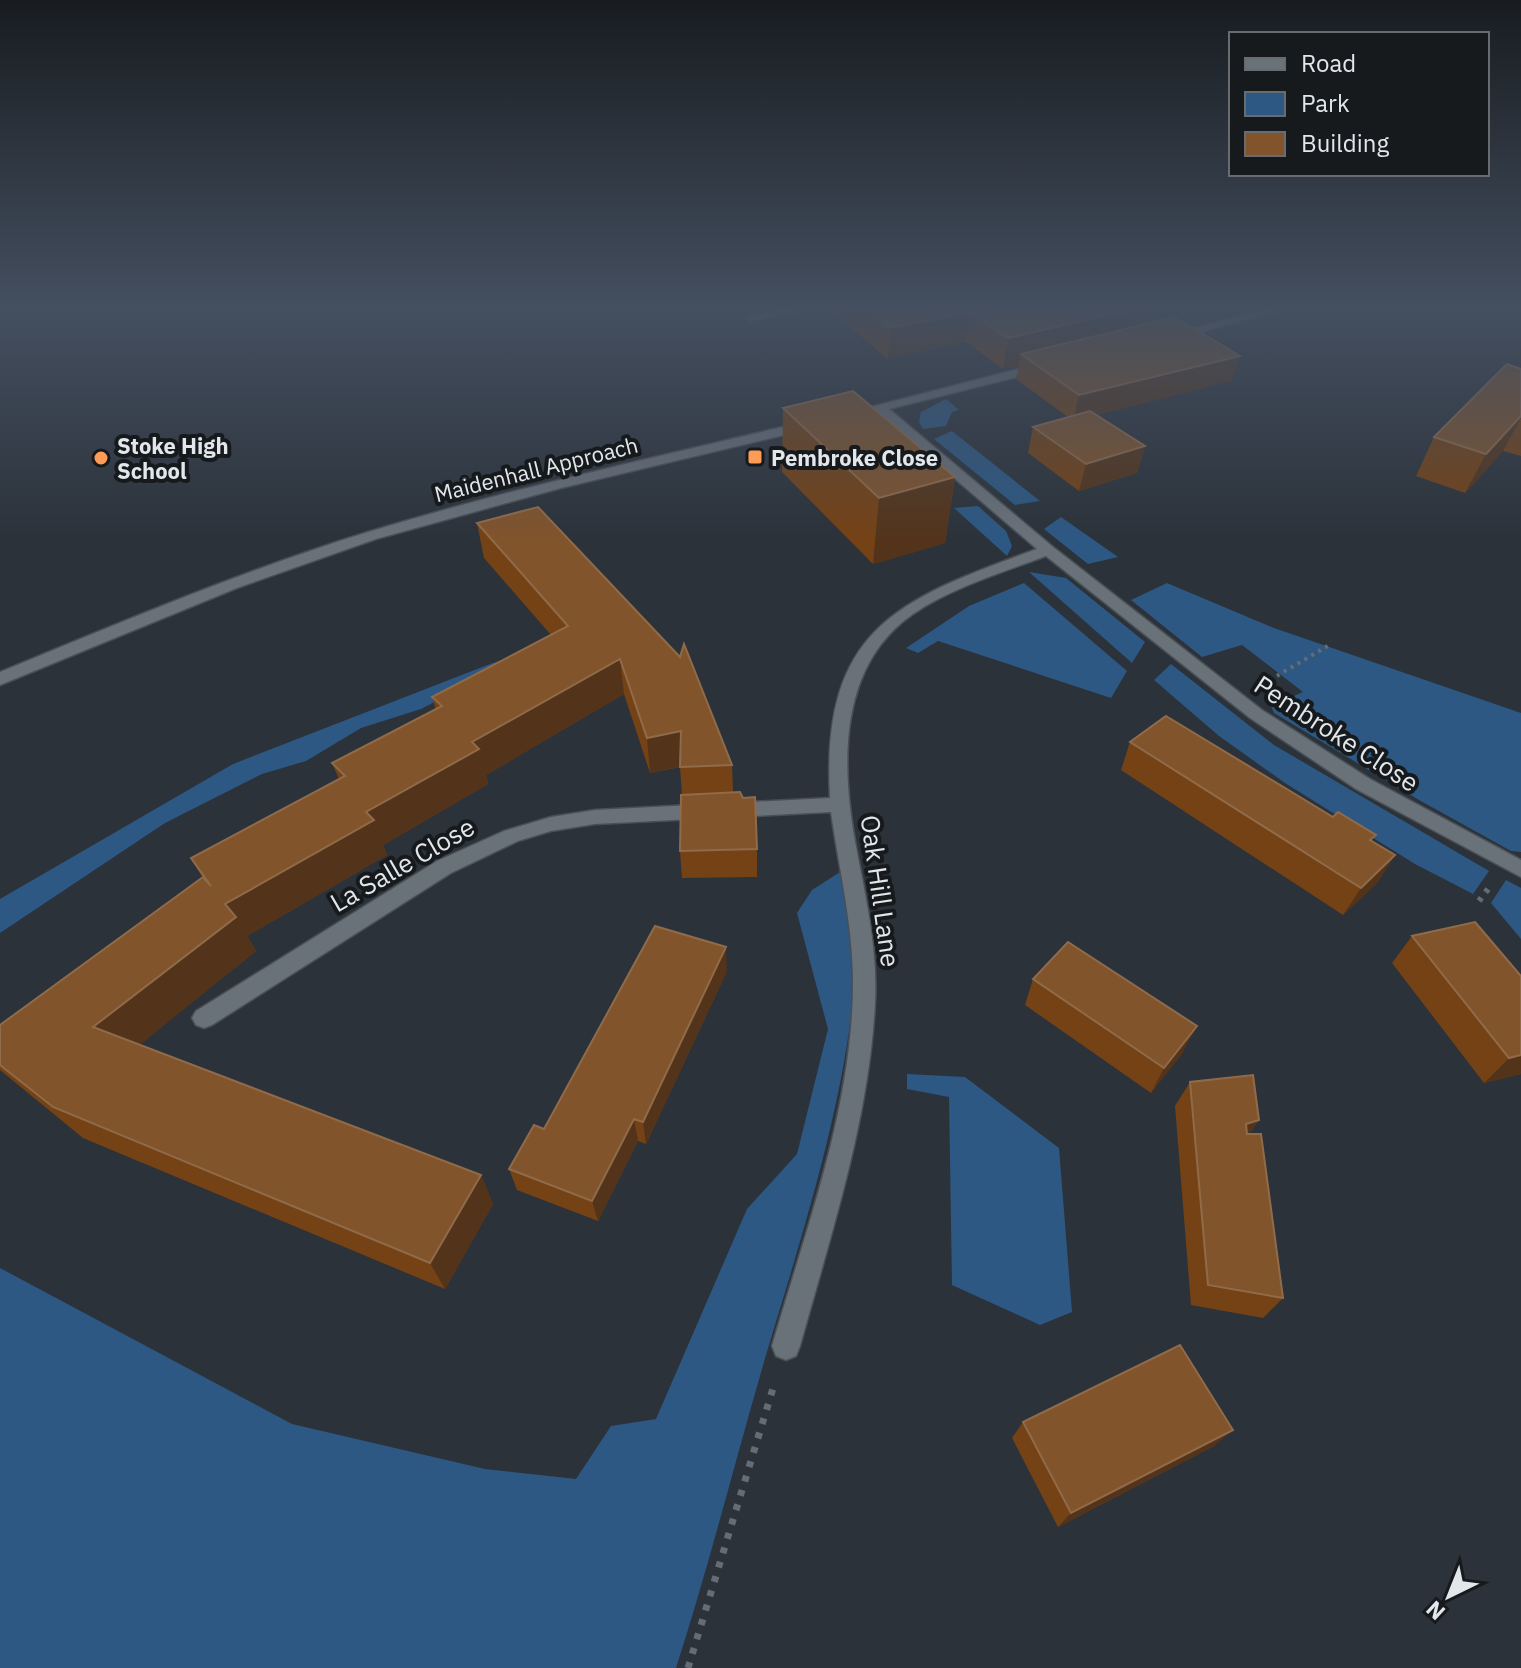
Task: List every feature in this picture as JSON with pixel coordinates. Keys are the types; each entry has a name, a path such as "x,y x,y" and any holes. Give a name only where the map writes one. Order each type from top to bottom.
{"street":[{"name":"Maidenhall Approach","path":"0,679 248,579 402,527 524,493 970,385"},
{"name":"Pembroke Close","path":"879,407 1048,550 1229,695 1363,784 1521,869"},
{"name":"Oak Hill Lane","path":"786,1346 859,1063 864,998 860,931 839,805 839,719 857,669 885,630 939,592 1048,550"},
{"name":"La Salle Close","path":"204,1018 444,867 511,836 551,824 595,817 839,805"}],"path":[{"path":"1229,695 1281,675 1331,644"},
{"path":"688,1668 786,1346"}],"green space":[{"path":"946,399 959,410 952,412 946,426 923,429 919,422 921,412"},
{"path":"952,431 1040,501 1015,505 934,439"},
{"path":"978,506 1006,531 1012,546 1007,556 954,508"},
{"path":"1061,517 1118,557 1088,564 1044,529"},
{"path":"1029,572 1066,578 1145,642 1132,663"},
{"path":"1024,583 1127,671 1111,698 938,641 918,653 906,648 969,606"},
{"path":"1167,583 1274,628 1521,713 1521,852 1511,851 1419,800 1274,713 1271,706 1303,692 1242,645 1202,657 1131,600"},
{"path":"535,650 421,709 361,728 306,761 262,774 165,823 0,933 0,899 233,764 490,664"},
{"path":"1171,664 1274,745 1489,871 1473,894 1415,864 1285,783 1219,736 1154,680"},
{"path":"840,872 853,921 854,981 846,1049 832,1121 814,1194 676,1668 0,1668 0,1268 292,1424 485,1469 576,1479 611,1426 656,1419 747,1209 797,1154 828,1029 797,913 812,890"},
{"path":"1506,880 1521,888 1521,939 1491,903"},
{"path":"907,1074 965,1077 1059,1148 1072,1312 1040,1325 952,1285 949,1097 907,1089"}],"building":[{"path":"1065,385 1121,385 1079,395"},
{"path":"1486,385 1521,385 1521,416 1486,454 1434,437"},
{"path":"853,391 955,477 879,498 783,408"},
{"path":"1090,411 1145,446 1086,464 1033,427"},
{"path":"538,507 680,657 684,644 732,765 680,767 681,731 647,738 620,659 472,742 479,749 366,812 374,820 225,904 236,917 93,1027 481,1175 430,1263 53,1107 0,1065 0,1025 203,877 211,886 191,858 345,776 332,763 442,706 432,697 568,626 477,523"},
{"path":"1166,716 1333,817 1338,812 1376,835 1370,840 1395,855 1361,888 1130,742"},
{"path":"740,792 743,798 755,797 757,849 680,851 681,795"},
{"path":"1475,922 1521,976 1521,1055 1509,1058 1412,936"},
{"path":"655,926 726,947 643,1122 634,1119 592,1201 509,1169 534,1125 544,1129"},
{"path":"1068,942 1197,1026 1164,1068 1033,979"},
{"path":"1253,1075 1259,1120 1246,1124 1247,1134 1261,1134 1283,1298 1208,1285 1190,1082"},
{"path":"1180,1345 1233,1430 1071,1513 1023,1422"}],"place":[{"name":"Pembroke Close","path":"755,457"},
{"name":"Stoke High School","path":"101,458"}]}
